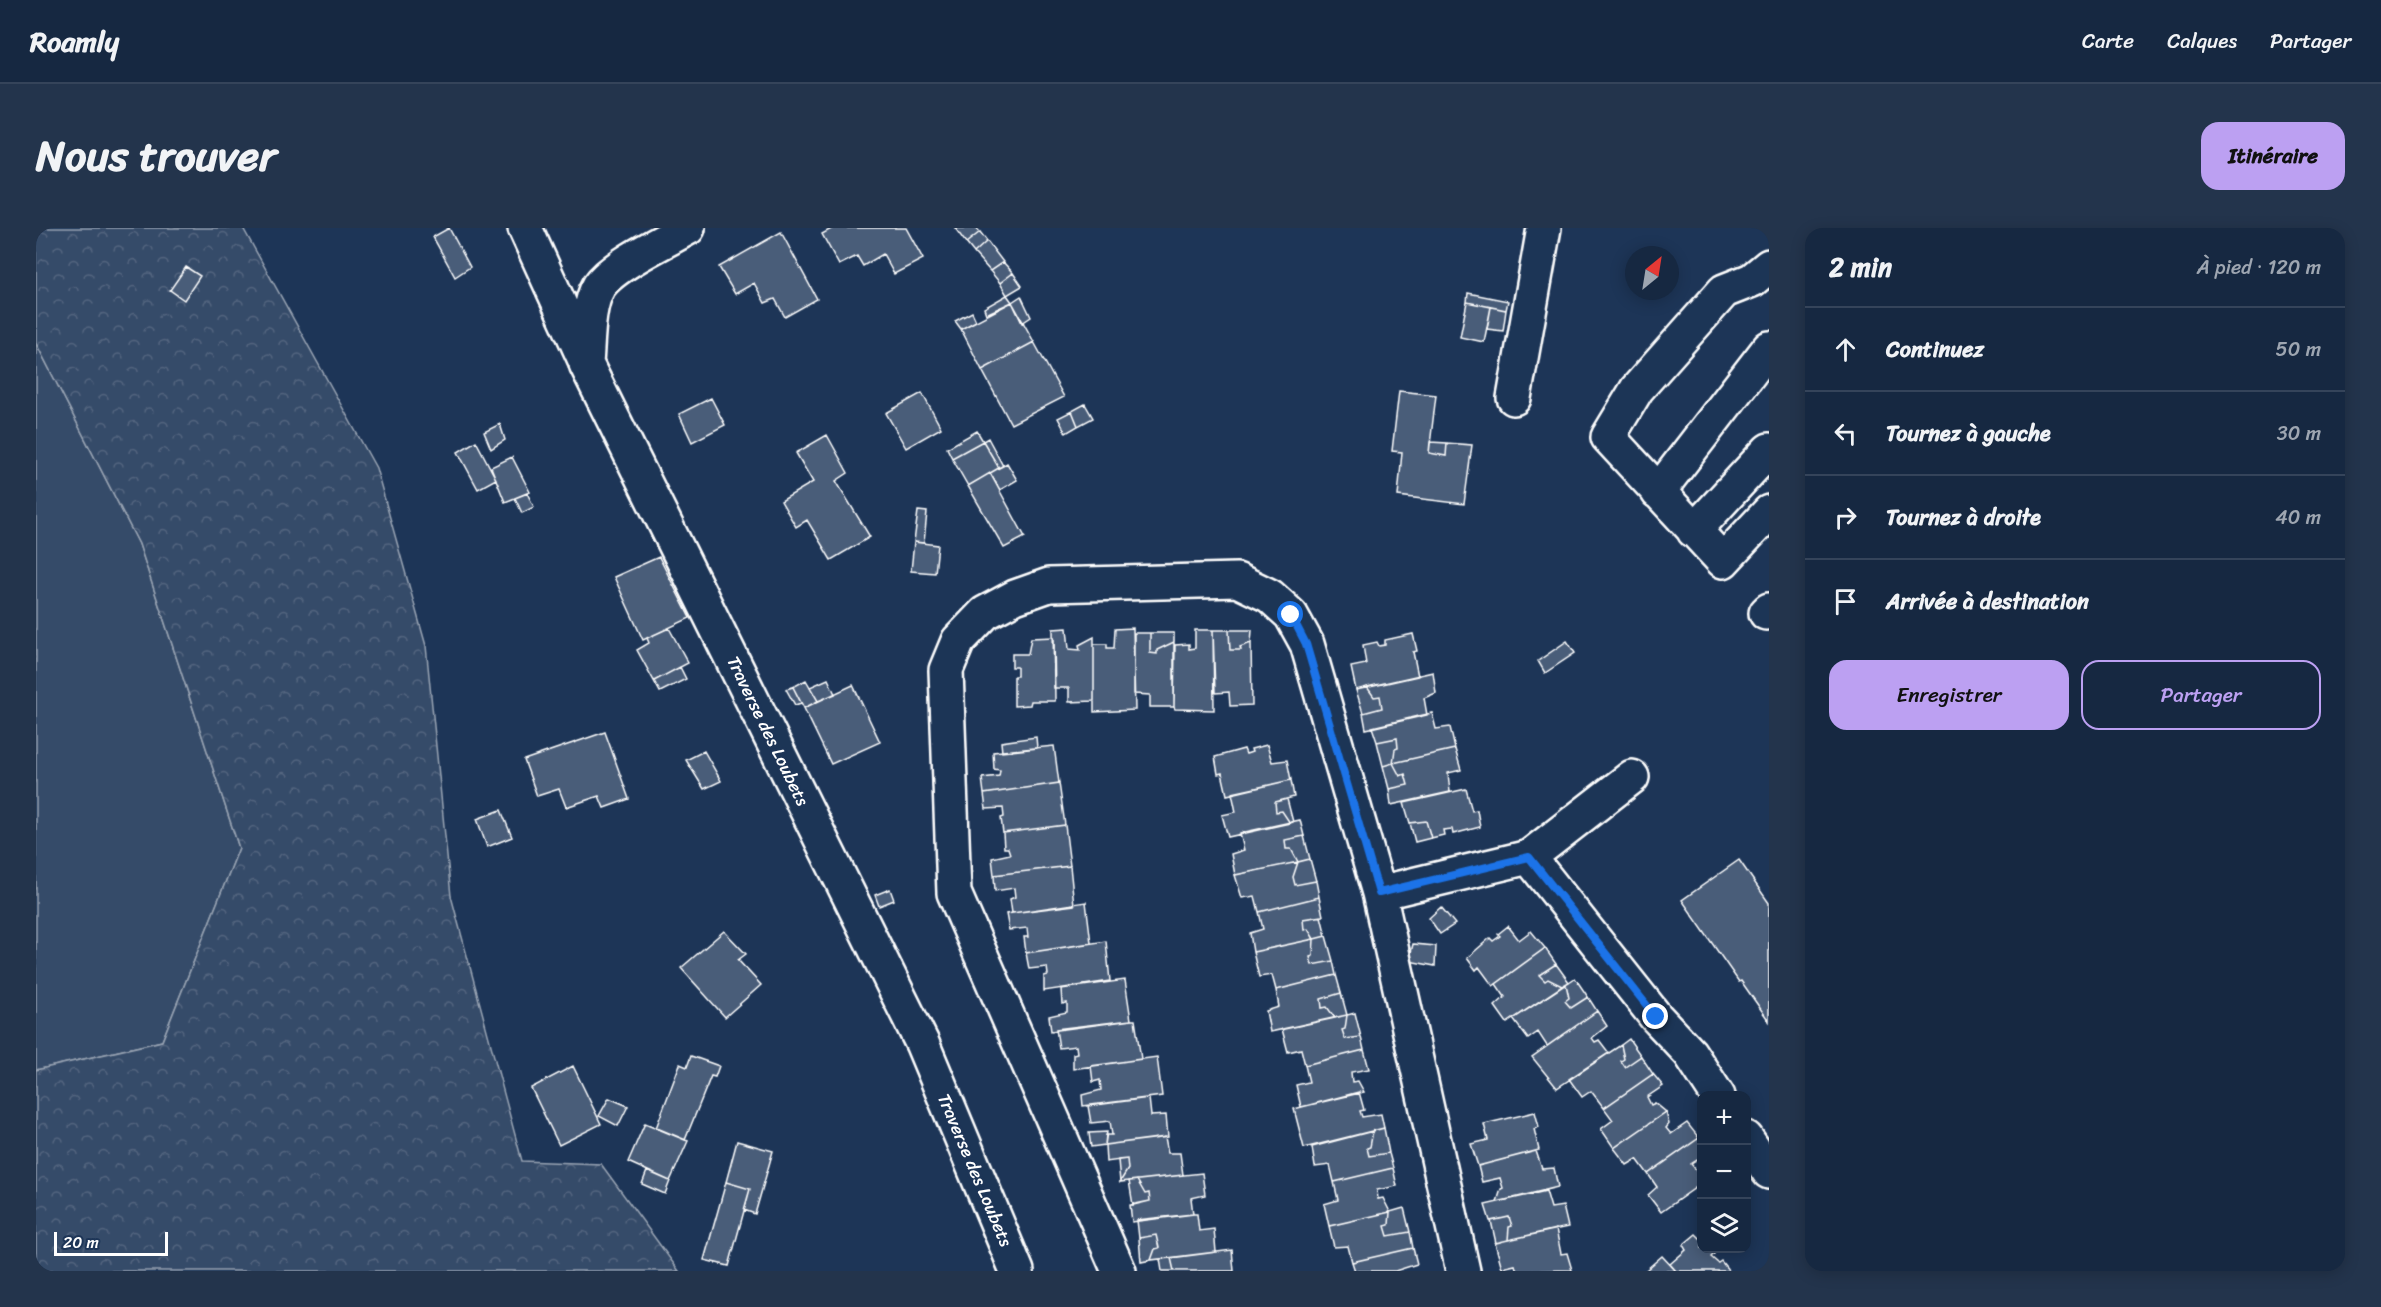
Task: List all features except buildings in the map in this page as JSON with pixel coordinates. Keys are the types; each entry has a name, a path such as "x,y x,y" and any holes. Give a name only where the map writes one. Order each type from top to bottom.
{"street":[{"name":"Traverse des Loubets","path":"525,228 586,364 922,1043 1017,1271"},
{"path":"586,364 591,312 599,286 626,262 688,228"},
{"path":"1514,398 1544,228"},
{"path":"1769,266 1752,280 1724,291 1637,389 1608,437 1723,561 1769,512"},
{"path":"1658,492 1769,348"},
{"path":"1694,531 1769,450"},
{"path":"1119,1271 954,893 946,670 958,641 985,613 1015,597 1049,585 1238,580 1270,596 1291,615 1306,644 1379,893 1463,1271"},
{"path":"1379,893 1529,857 1632,777"},
{"path":"1529,857 1656,1017 1690,1053 1715,1091"},
{"path":"1751,1145 1769,1172"}],"green space":[{"path":"36,228 243,228 376,468 426,646 451,896 522,1161 601,1164 679,1271 36,1271 36,1070 162,1041 239,848 139,544 36,343"},
{"path":"36,343 139,544 239,848 162,1041 36,1070"}],"route":[{"path":"1291,615 1306,644 1379,893 1529,857 1656,1017"}]}
